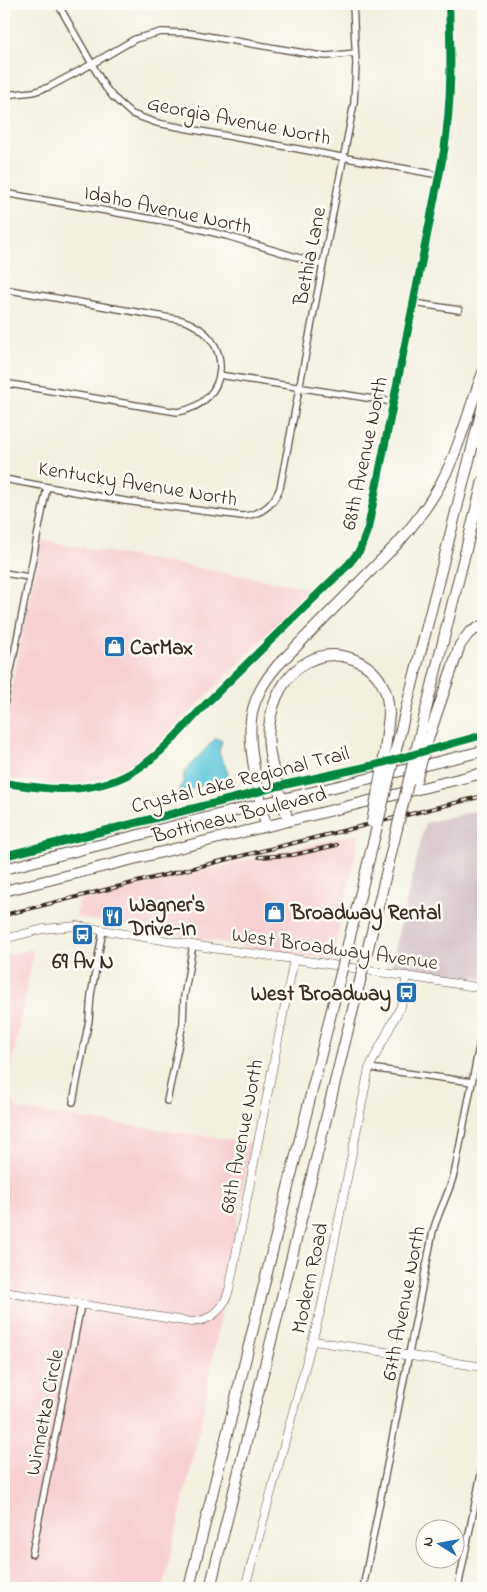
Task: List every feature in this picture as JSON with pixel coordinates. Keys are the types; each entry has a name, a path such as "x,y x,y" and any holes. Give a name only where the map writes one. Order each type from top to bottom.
{"highway":[{"path":"266,826 249,733 252,708 257,697 266,679 277,666 399,542 417,520 447,471 483,373"},
{"path":"189,1588 483,405"},
{"path":"210,1588 383,889 425,733 483,481"},
{"path":"425,733 460,645 469,633 483,625"},
{"path":"288,821 270,753 268,728 271,711 279,691 299,668 314,659 344,656 357,660 379,678 385,690 389,714 385,751 353,924"},
{"name":"Bottineau Boulevard","path":"4,869 261,804 483,751"},
{"name":"Bottineau Boulevard","path":"4,891 483,773"}],"street":[{"name":"Georgia Avenue North","path":"58,4 105,87 132,114 144,120 439,175"},
{"name":"Bethia Lane","path":"267,508 273,503 280,488 354,103 355,53 353,4"},
{"name":"68th Avenue North","path":"4,783 46,790 66,790 90,787 117,779 138,768 161,750 348,565 360,550 368,528 414,304 448,120 451,58 448,4"},
{"path":"4,95 33,92 49,87 135,39 161,32 189,33 316,55 327,56 355,53"},
{"name":"Idaho Avenue North","path":"4,193 175,224 226,236 324,265"},
{"path":"4,289 192,323 208,334 214,342 220,358 219,375 211,394 204,402 187,411 177,412 4,383"},
{"path":"414,304 459,310"},
{"path":"219,375 393,402"},
{"name":"Kentucky Avenue North","path":"4,479 125,501 242,516 251,516 267,508"},
{"path":"4,705 47,487"},
{"path":"4,573 29,577"},
{"path":"4,667 11,668"},
{"name":"West Broadway Avenue","path":"4,939 43,929 69,926 483,988"},
{"path":"73,1102 89,1020 90,995 103,930"},
{"path":"167,1101 183,1023 184,997 193,945"},
{"name":"68th Avenue North","path":"81,1305 199,1322 212,1316 223,1305 229,1290 294,959"},
{"name":"Modern Road","path":"245,1588 322,1309 370,1068 401,1006 408,976"},
{"name":"67th Avenue North","path":"362,1588 433,1231 451,1186 483,1026"},
{"path":"370,1068 472,1082"},
{"path":"4,1292 81,1305"},
{"name":"Winnetka Circle","path":"32,1554 81,1305"},
{"path":"314,1341 483,1367"},
{"path":"458,1588 483,1464"}],"shaded area":[{"path":"41,540 313,588 164,739 142,758 101,779 82,783 55,785 4,777 4,727"},
{"path":"483,809 483,979 391,965 425,823"},
{"path":"360,833 332,960 76,917 79,900"},
{"path":"32,949 33,955 7,1089 17,1109 251,1143 202,1418 163,1588 4,1588 4,955"}],"water":[{"path":"216,738 222,741 219,752 228,773 227,777 180,791 184,772"}],"railway":[{"path":"4,915 483,796"},
{"path":"259,857 293,855 337,845"}],"cycle path":[{"path":"4,783 74,789 116,780 143,765 167,745 209,701 348,565 360,550 368,528 444,151 450,78 449,4"},
{"name":"Crystal Lake Regional Trail","path":"4,856 279,786 375,765 483,735"}],"place":[{"name":"CarMax","path":"114,647"},
{"name":"Broadway Rental","path":"275,912"},
{"name":"Wagner's Drive-In","path":"113,916"},
{"name":"69 Av N","path":"83,934"},
{"name":"West Broadway","path":"407,993"}]}
